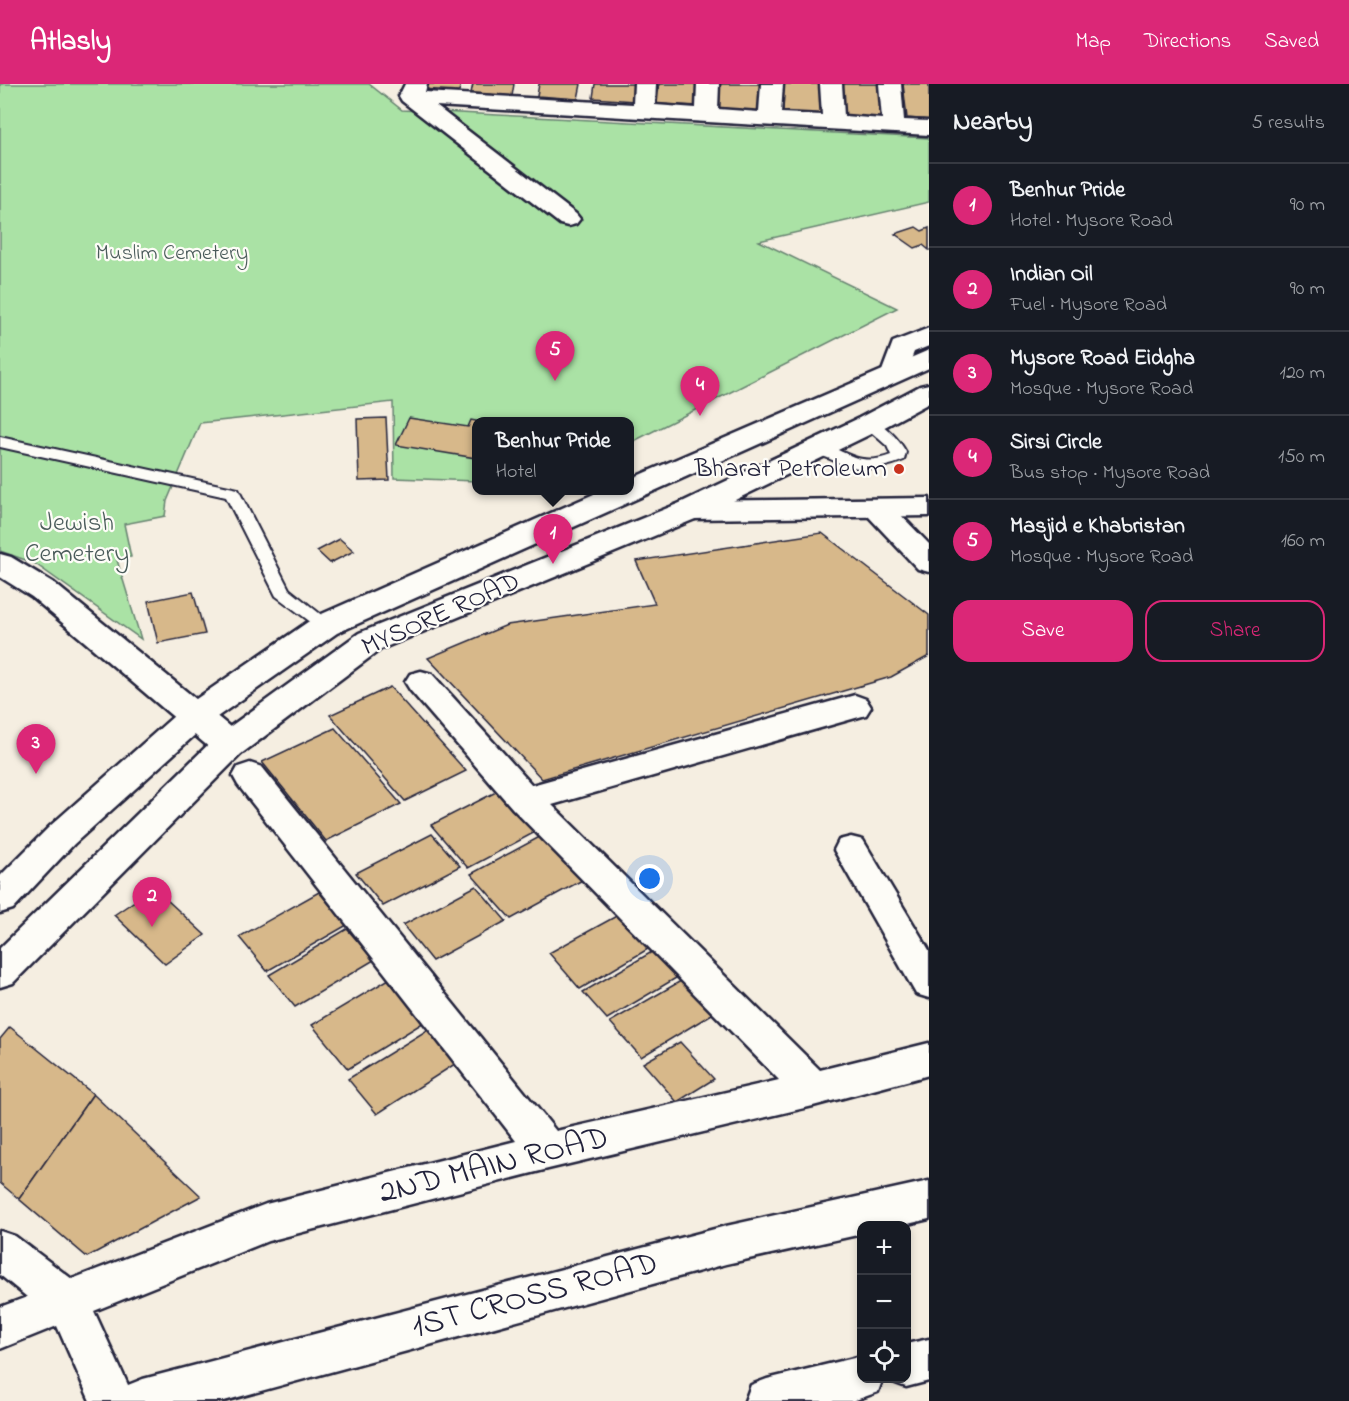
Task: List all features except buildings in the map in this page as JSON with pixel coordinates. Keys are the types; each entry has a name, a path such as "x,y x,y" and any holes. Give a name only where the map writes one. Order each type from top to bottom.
{"main road":[{"path":"394,84 415,91 522,94 580,108 929,128"},
{"path":"580,108 584,84"},
{"path":"644,111 645,84"},
{"path":"707,115 708,84"},
{"path":"770,119 772,84"},
{"path":"831,84 832,123"},
{"path":"890,84 894,126"},
{"path":"415,91 568,219"},
{"path":"895,372 902,348 929,336"},
{"name":"MYSORE ROAD","path":"634,488 929,358"},
{"name":"MYSORE ROAD","path":"0,972 229,746 370,641 690,510 817,447 927,398"},
{"name":"MYSORE ROAD","path":"0,899 62,835 195,716 326,625 618,495"},
{"path":"690,510 879,510 929,507"},
{"path":"879,510 929,562"},
{"path":"0,564 43,590 229,746"},
{"path":"421,682 525,800 813,1089"},
{"path":"525,800 855,707"},
{"path":"250,776 548,1151"},
{"path":"851,850 929,983"},
{"name":"2ND MAIN ROAD","path":"0,1328 267,1223 548,1151 813,1089 929,1059"},
{"name":"1ST CROSS ROAD","path":"143,1401 726,1245 929,1200"},
{"path":"0,1250 68,1302 112,1401"},
{"path":"911,1364 929,1360"},
{"path":"767,1401 857,1378"}],"lane":[{"path":"817,447 856,465 884,464 899,458 899,452 892,443 869,424"},
{"path":"0,442 232,493 282,592 326,625"}],"green space":[{"name":"Muslim Cemetery","path":"0,84 369,84 402,110 929,138 929,202 759,241 897,308 634,441 634,417 472,417 472,481 394,478 393,402 200,423 167,501 165,516 124,524 131,557 117,560 141,639 34,563 0,551"}],"place":[{"name":"Masjid e Khabristan","path":"555,381"},
{"name":"Sirsi Circle","path":"700,416"},
{"name":"Bharat Petroleum","path":"899,469"},
{"name":"Benhur Pride","path":"553,564"},
{"name":"Mysore Road Eidgha","path":"36,774"},
{"name":"Indian Oil","path":"152,927"}],"park label":[{"name":"Jewish Cemetery","path":"77,538"}]}
